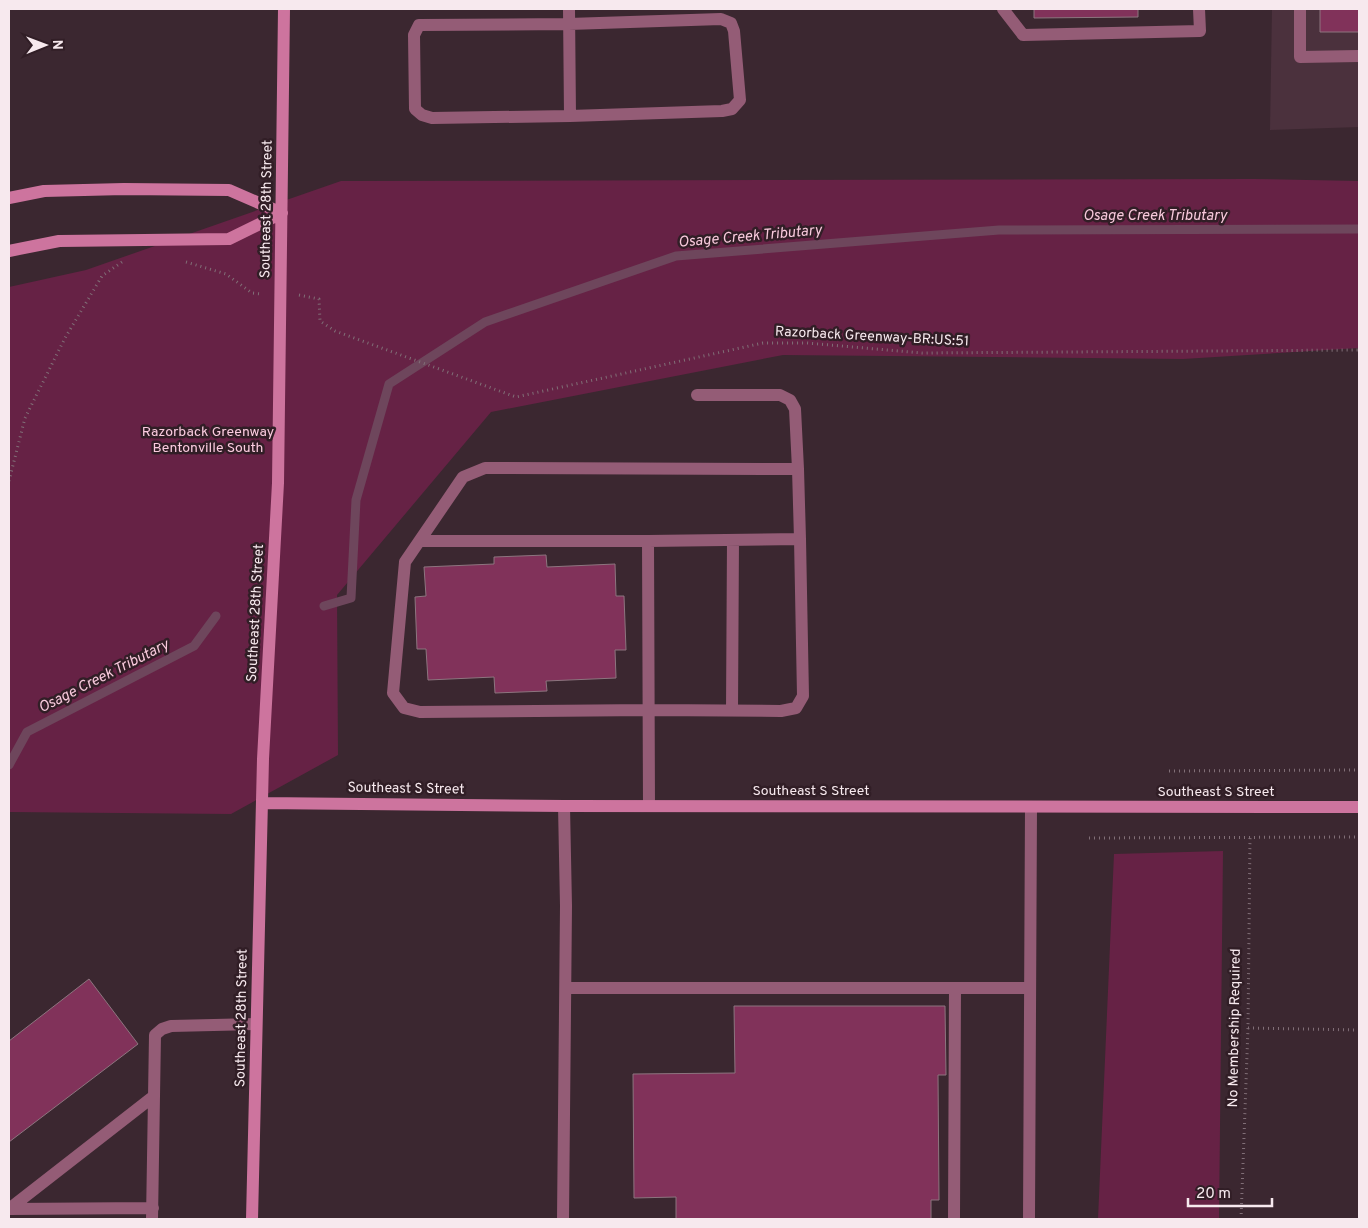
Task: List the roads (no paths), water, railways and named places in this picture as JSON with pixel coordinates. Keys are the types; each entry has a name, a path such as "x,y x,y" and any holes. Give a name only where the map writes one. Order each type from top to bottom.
{"main road":[{"name":"Southeast 28th Street","path":"252,1219 262,803 267,673 278,484 284,9"},
{"path":"9,198 44,191 124,189 229,190 282,213"},
{"path":"9,251 59,241 229,239 282,213"},
{"name":"Southeast S Street","path":"262,803 564,806 1359,807"}],"lane":[{"path":"569,9 570,116"},
{"path":"1003,9 1023,35 1200,31 1199,9"},
{"path":"1300,9 1300,57 1359,56"},
{"path":"721,19 731,23 734,31 740,100 732,109 722,111 570,116 432,118 422,115 415,109 414,35 419,25 569,24 721,19"},
{"path":"697,395 780,395 790,400 795,410 798,469 800,539 803,696 796,708 781,711 420,712 404,708 393,693 405,562 463,477 485,468 798,469"},
{"path":"420,541 800,539"},
{"path":"732,710 733,540"},
{"path":"648,541 649,806"},
{"path":"563,1219 566,988 564,806"},
{"path":"1029,1219 1030,807"},
{"path":"566,988 1030,988"},
{"path":"954,1219 955,988"},
{"path":"9,1209 152,1214 155,1035 162,1029 171,1026 256,1024"},
{"path":"9,1209 154,1096"}],"waterway":[{"name":"Osage Creek Tributary","path":"324,606 351,598 356,500 389,384 485,322 676,256 999,230 1359,229"},
{"name":"Osage Creek Tributary","path":"9,765 27,732 194,646 216,616"}],"park label":[{"name":"Razorback Greenway Bentonville South","path":"208,440"}]}
